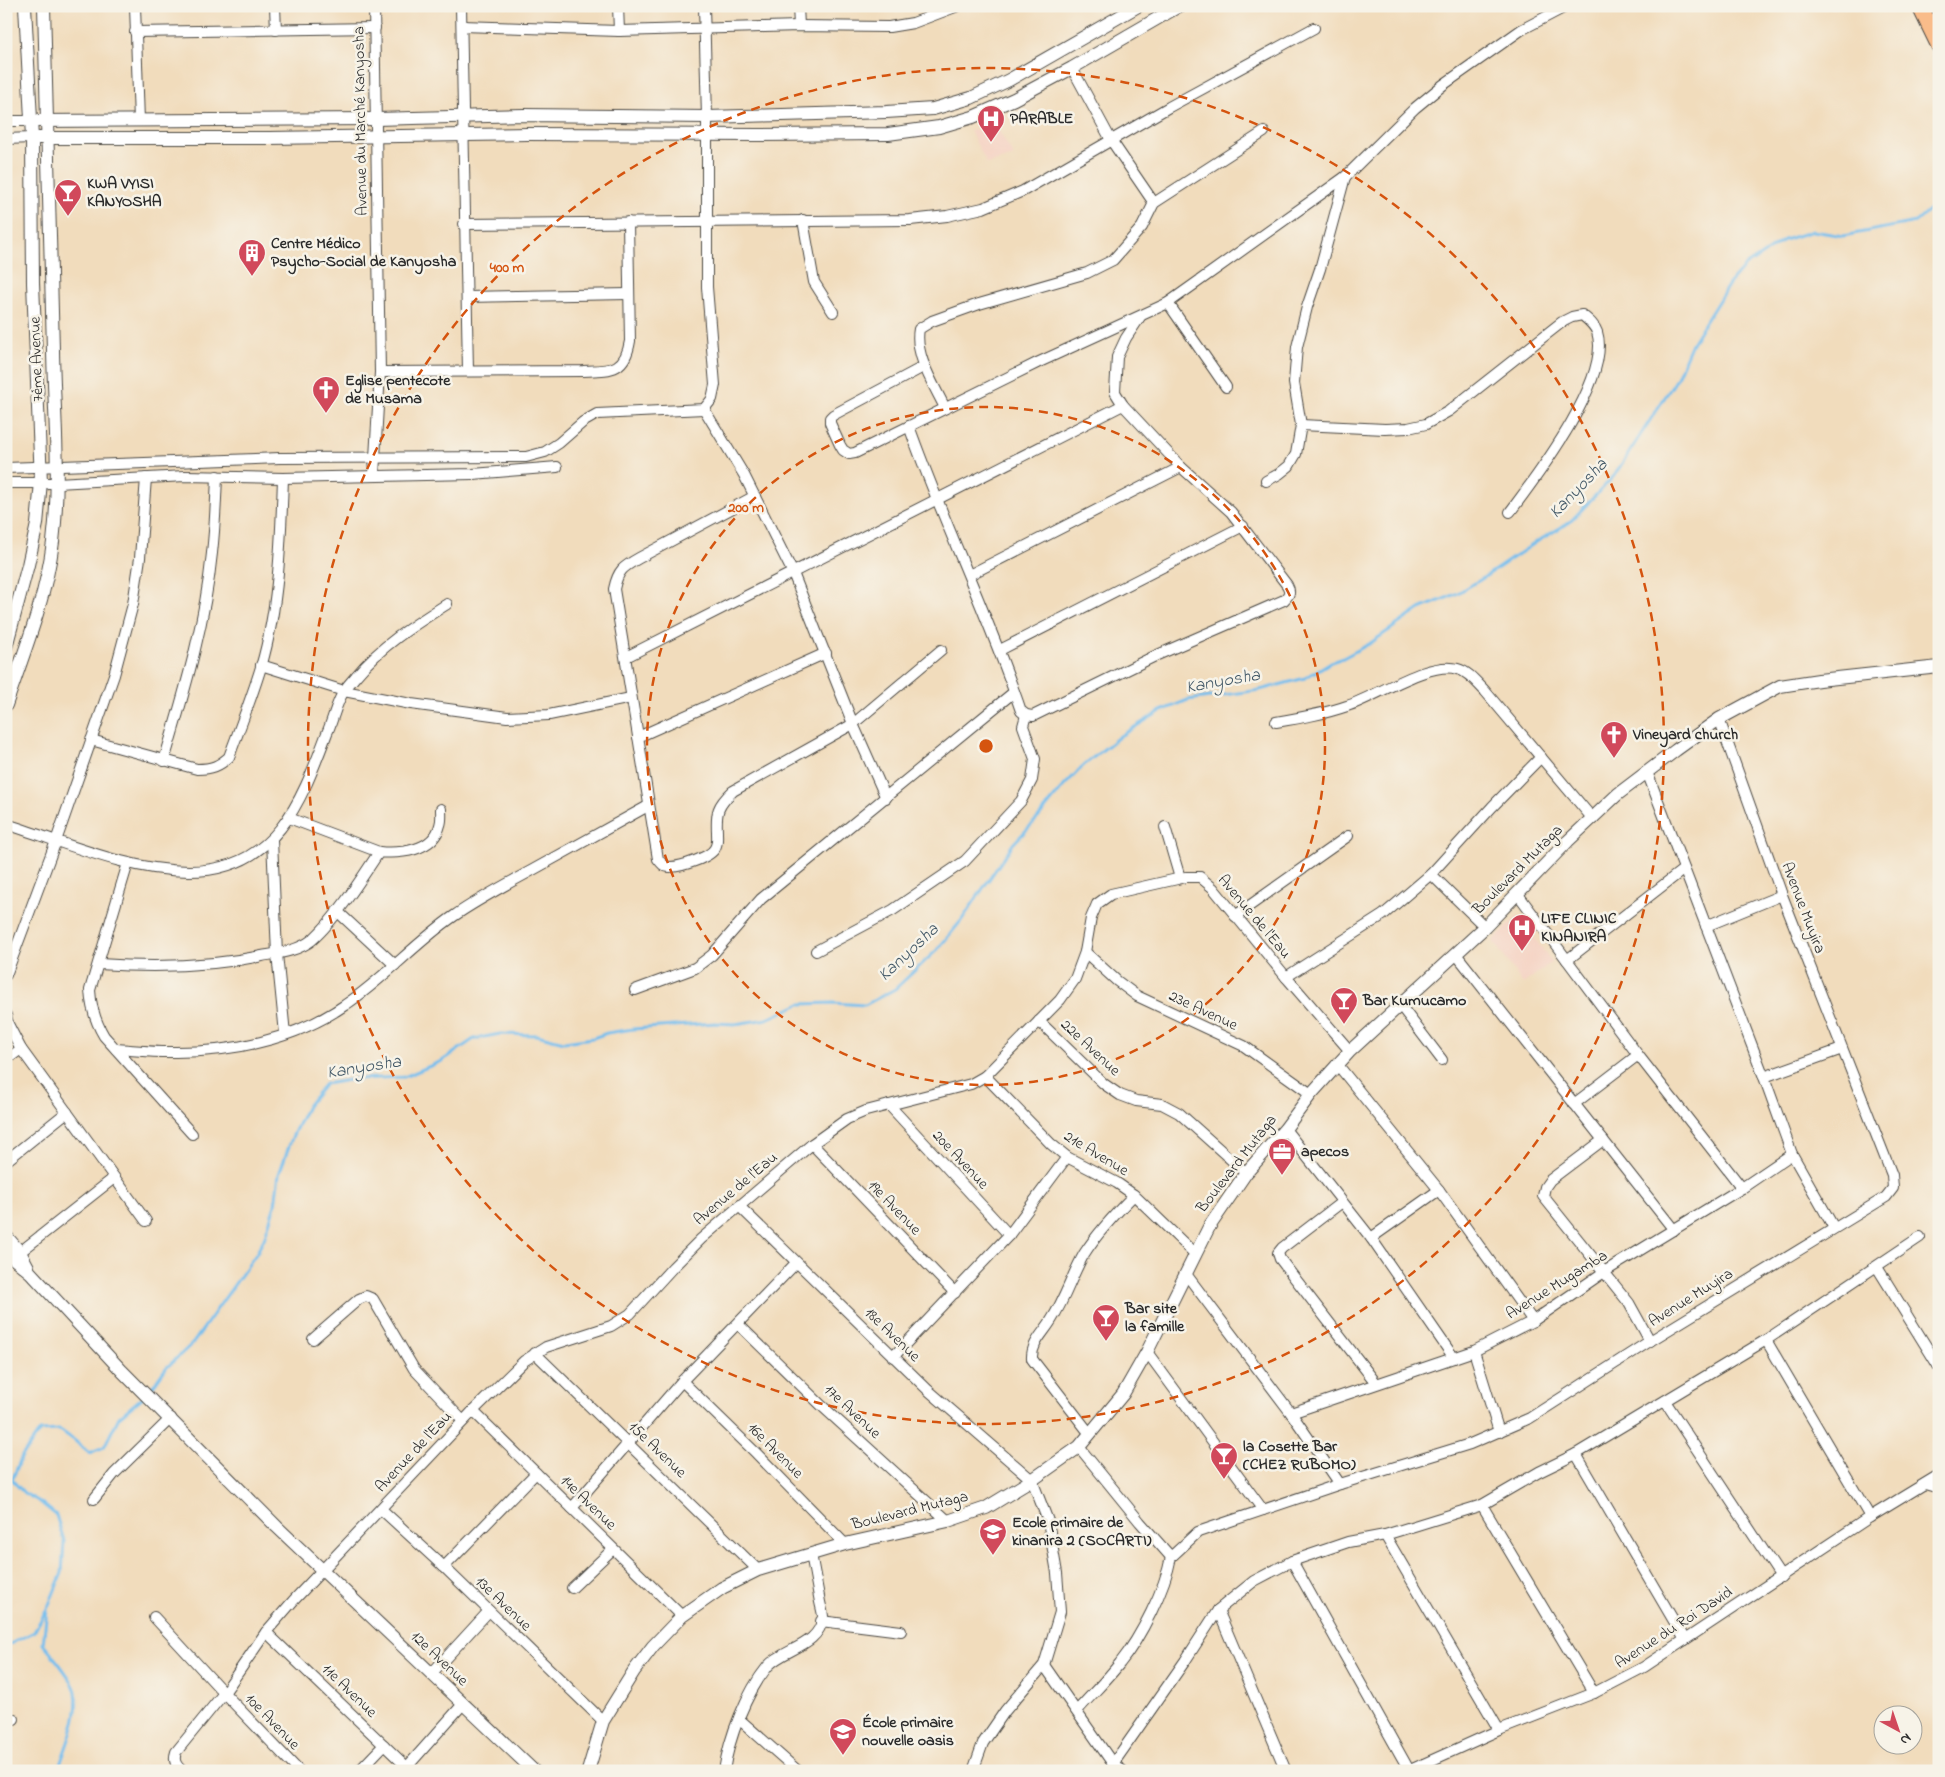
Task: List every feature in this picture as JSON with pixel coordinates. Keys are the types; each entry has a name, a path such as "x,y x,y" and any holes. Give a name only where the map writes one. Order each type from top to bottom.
{"highway":[{"path":"1920,6 1939,45"}],"street":[{"name":"7ème Avenue","path":"6,647 28,565 36,524 41,482 33,283 32,138 25,6"},
{"name":"7ème Avenue","path":"6,705 44,588 52,543 57,482 44,6"},
{"path":"135,6 139,121"},
{"path":"275,6 276,30"},
{"name":"Avenue du Marché Kanyosha","path":"374,6 380,372 374,475"},
{"path":"461,6 465,135 464,224 468,371"},
{"path":"618,6 619,31"},
{"path":"6,468 181,460 526,457 545,452 559,444 583,422 597,414 704,409 712,399 715,385 707,287 707,117 704,6"},
{"path":"798,6 799,26"},
{"path":"462,26 619,31 799,26 890,27 913,23 958,6"},
{"path":"6,139 888,134 939,127 973,117 1014,99 1179,6"},
{"path":"925,366 830,418 830,423 844,450 849,454 855,453 1045,359 1168,303 1346,177 1416,108 1443,85 1521,30 1567,6"},
{"path":"6,121 376,119 524,115 707,117 876,113 933,108 971,98 1009,80 1129,8"},
{"path":"135,32 375,28"},
{"path":"464,224 910,220 947,216 983,208 1024,191 1111,140 1314,28"},
{"path":"1072,68 1111,140 1154,203"},
{"path":"945,408 925,366 917,340 919,329 932,321 971,307 1087,274 1113,260 1142,227 1154,203 1264,132"},
{"path":"1266,481 1289,466 1296,454 1300,425 1294,383 1297,347 1346,177"},
{"path":"803,220 814,282 833,312"},
{"path":"380,372 607,370 620,365 628,355 630,341 628,222"},
{"path":"467,297 630,294"},
{"path":"1168,303 1226,386"},
{"path":"1300,425 1385,429 1408,428 1426,424 1450,411 1562,322 1582,315 1590,321 1597,332 1598,347 1595,371 1578,411 1545,464 1510,512"},
{"path":"909,426 937,499 1000,650 1021,711 1026,715 1033,716 1155,656 1284,600 1290,590 1243,526 1231,512 1181,467 1123,405 1115,392 1116,357 1140,317"},
{"path":"626,657 1123,405"},
{"path":"704,409 755,496 793,573 853,724 886,798"},
{"path":"6,483 217,476 283,478 473,474 557,467"},
{"path":"969,575 1181,467"},
{"path":"164,761 190,670 204,603 212,554 217,476"},
{"path":"6,975 56,841 114,675 134,604 140,558 146,478"},
{"path":"91,740 197,769 210,769 220,765 229,757 261,665 271,618 281,541 283,478"},
{"path":"755,496 622,568 616,576 614,589 648,806 658,859 663,866 670,867 705,858 713,853 717,845 716,815 721,802 733,791 853,724 941,650"},
{"path":"1000,650 1243,526"},
{"path":"6,824 128,863 189,871 222,866 249,856 272,840 289,818 309,780 344,691 370,659 404,632 447,604"},
{"path":"638,737 826,653"},
{"path":"261,665 344,691 430,707 507,717 549,715 631,698"},
{"name":"Boulevard Mutaga","path":"588,1771 604,1721 634,1670 653,1646 682,1616 722,1588 758,1570 845,1544 948,1521 986,1508 1032,1480 1079,1447 1123,1394 1147,1352 1209,1227 1246,1173 1285,1129 1311,1094 1350,1051 1485,927 1592,819 1647,772 1719,720 1780,686 1939,667"},
{"path":"1276,722 1308,717 1348,706 1410,678 1439,668 1458,669 1470,676 1485,691 1592,819"},
{"path":"635,990 695,968 712,955 761,899 1014,692"},
{"path":"816,951 893,910 965,861 1021,801 1032,780 1035,759 1032,746 1023,726 1026,715"},
{"name":"Avenue Muyira","path":"1171,1556 1198,1532 1340,1484 1470,1444 1530,1418 1650,1341 1886,1197 1893,1188 1892,1175 1782,895 1719,720"},
{"path":"1286,977 1384,915 1431,874 1541,757"},
{"path":"1647,772 1792,1154 1834,1228"},
{"path":"116,1049 169,1052 213,1050 253,1044 318,1022 346,1005 427,936 454,916 648,806"},
{"path":"289,818 379,852 409,851 423,845 434,837 440,826 441,809"},
{"path":"1165,827 1180,878"},
{"path":"1235,916 1348,836"},
{"path":"272,840 277,954 285,1034"},
{"path":"99,964 137,966 211,964 277,954 299,948 311,941 325,928 379,852"},
{"path":"128,863 90,990 90,1004 96,1022 104,1036 192,1134"},
{"path":"1567,960 1684,869"},
{"path":"1431,874 1485,927"},
{"name":"Avenue de l'Eau","path":"182,1771 175,1763 176,1752 224,1694 266,1632 473,1411 524,1361 546,1347 611,1326 630,1314 694,1246 812,1144 847,1119 866,1111 963,1086 985,1076 1060,1000 1075,979 1085,952 1091,918 1098,904 1111,894 1180,878 1200,878 1213,888 1350,1051"},
{"path":"1517,893 1638,1055 1742,1188"},
{"path":"1706,926 1782,895"},
{"path":"337,911 395,965"},
{"name":"23e Avenue","path":"1085,952 1137,996 1244,1046 1311,1094"},
{"path":"1456,954 1674,1230"},
{"path":"1400,1005 1442,1060"},
{"path":"6,1016 21,1049 146,1220"},
{"name":"22e Avenue","path":"1038,1021 1104,1084 1136,1101 1162,1104 1179,1112 1246,1173"},
{"path":"6,1060 21,1049"},
{"path":"1764,1077 1842,1049"},
{"path":"1574,1104 1638,1055"},
{"path":"1337,1064 1439,1190 1533,1322"},
{"name":"21e Avenue","path":"985,1076 1050,1144 1066,1157 1117,1183 1134,1195 1195,1254"},
{"name":"20e Avenue","path":"889,1105 1009,1234"},
{"path":"6,1161 67,1112"},
{"path":"1285,1129 1371,1238 1454,1358"},
{"path":"1603,1140 1550,1180 1545,1187 1543,1196 1629,1303 1650,1341"},
{"name":"19e Avenue","path":"812,1144 955,1293"},
{"name":"Avenue Mugamba","path":"1291,1413 1474,1351 1533,1322 1604,1272 1742,1188 1792,1154"},
{"path":"893,1357 1009,1234 1066,1157"},
{"path":"6,1236 13,1254 114,1178"},
{"path":"1371,1238 1439,1190"},
{"path":"1090,1434 1032,1359 1031,1351 1052,1319 1084,1254 1106,1224 1134,1195"},
{"path":"1342,1202 1278,1253 1280,1259 1376,1383"},
{"name":"18e Avenue","path":"739,1206 928,1390 1032,1480"},
{"path":"1112,1767 1218,1610 1254,1581 1292,1561 1348,1542 1385,1535 1482,1506 1539,1472 1576,1454 1766,1340 1878,1267 1920,1237"},
{"name":"12e Avenue","path":"13,1254 122,1371 229,1479 322,1571 534,1771"},
{"path":"572,1508 682,1381 796,1263"},
{"path":"1878,1267 1939,1366"},
{"path":"1186,1274 1291,1413 1340,1484"},
{"path":"312,1339 359,1299 366,1296 373,1299 414,1369 464,1422"},
{"name":"17e Avenue","path":"738,1324 822,1406 948,1521"},
{"path":"1766,1340 1870,1517"},
{"path":"1474,1351 1499,1432"},
{"path":"1147,1352 1263,1510"},
{"name":"15e Avenue","path":"534,1353 758,1570"},
{"name":"16e Avenue","path":"682,1381 845,1544"},
{"path":"1666,1401 1781,1577"},
{"name":"14e Avenue","path":"473,1411 682,1616"},
{"path":"94,1500 114,1474 170,1418"},
{"path":"1077,1712 1121,1662 1145,1624 1168,1575 1171,1556 1140,1522 1079,1447"},
{"path":"1576,1454 1685,1640"},
{"path":"444,1567 536,1473"},
{"name":"Avenue du Roi David","path":"1409,1770 1499,1730 1594,1693 1644,1667 1870,1517 1939,1475"},
{"path":"973,1771 983,1743 1005,1711 1044,1665 1060,1612 1057,1573 1048,1521 1032,1480"},
{"path":"1926,1484 1939,1488"},
{"path":"1482,1506 1594,1693"},
{"name":"13e Avenue","path":"381,1509 604,1721"},
{"path":"1385,1535 1499,1730"},
{"path":"572,1588 613,1549"},
{"path":"724,1771 726,1757 739,1719 759,1678 770,1664 803,1645 816,1634 823,1617 811,1554"},
{"path":"1292,1561 1409,1770"},
{"path":"1218,1610 1286,1771"},
{"path":"431,1674 489,1611"},
{"name":"10e Avenue","path":"154,1617 224,1694 299,1771"},
{"path":"821,1621 901,1631"},
{"name":"11e Avenue","path":"266,1632 409,1769"},
{"path":"1044,1665 1112,1767 1124,1771"},
{"path":"409,1769 463,1704"},
{"path":"739,1719 798,1771"},
{"path":"359,1771 384,1744"}],"shaded area":[{"name":"PARABLE","path":"994,123 1014,156 987,164 970,131"},
{"name":"LIFE CLINIC KINANIRA","path":"1518,915 1552,962 1523,984 1493,941"}],"waterway":[{"name":"Kanyosha","path":"148,1393 166,1368 193,1343 256,1254 264,1239 275,1205 279,1174 293,1135 307,1106 325,1084 355,1079 404,1077 442,1061 474,1039 500,1034 537,1035 564,1042 633,1029 715,1023 735,1024 767,1019 800,1004 833,1003 865,1005 895,989 937,950 961,921 1013,844 1038,818 1063,787 1084,765 1120,736 1161,711 1188,700 1260,690 1305,678 1331,662 1343,658 1369,644 1420,609 1456,594 1480,580 1570,522 1614,476 1676,380 1692,343 1729,284 1745,266 1784,240 1813,231 1843,236 1916,222 1935,205 1939,192"},
{"name":"Kanyosha","path":"6,1646 34,1632 48,1607 62,1573 64,1541 56,1515 40,1502 24,1493 12,1480 22,1456 40,1431 60,1430 89,1453 104,1447 119,1417 143,1397"},
{"path":"47,1610 43,1644 71,1681 76,1692 77,1702 72,1732 58,1771"}],"place":[{"name":"PARABLE","path":"991,143"},
{"name":"KWA VYISI KANYOSHA","path":"68,217"},
{"name":"Centre Médico Psycho-Social de Kanyosha","path":"252,277"},
{"name":"Eglise pentecote de Musama","path":"326,414"},
{"name":"Vineyard church","path":"1614,759"},
{"name":"LIFE CLINIC KINANIRA","path":"1522,952"},
{"name":"Bar Kumucamo","path":"1344,1025"},
{"name":"apecos","path":"1282,1176"},
{"name":"Bar site la famille","path":"1106,1342"},
{"name":"la Cosette Bar (CHEZ RUBOMO)","path":"1224,1480"},
{"name":"Ecole primaire de kinanira 2 (SOCARTI)","path":"993,1556"},
{"name":"École primaire nouvelle oasis","path":"843,1756"}]}
